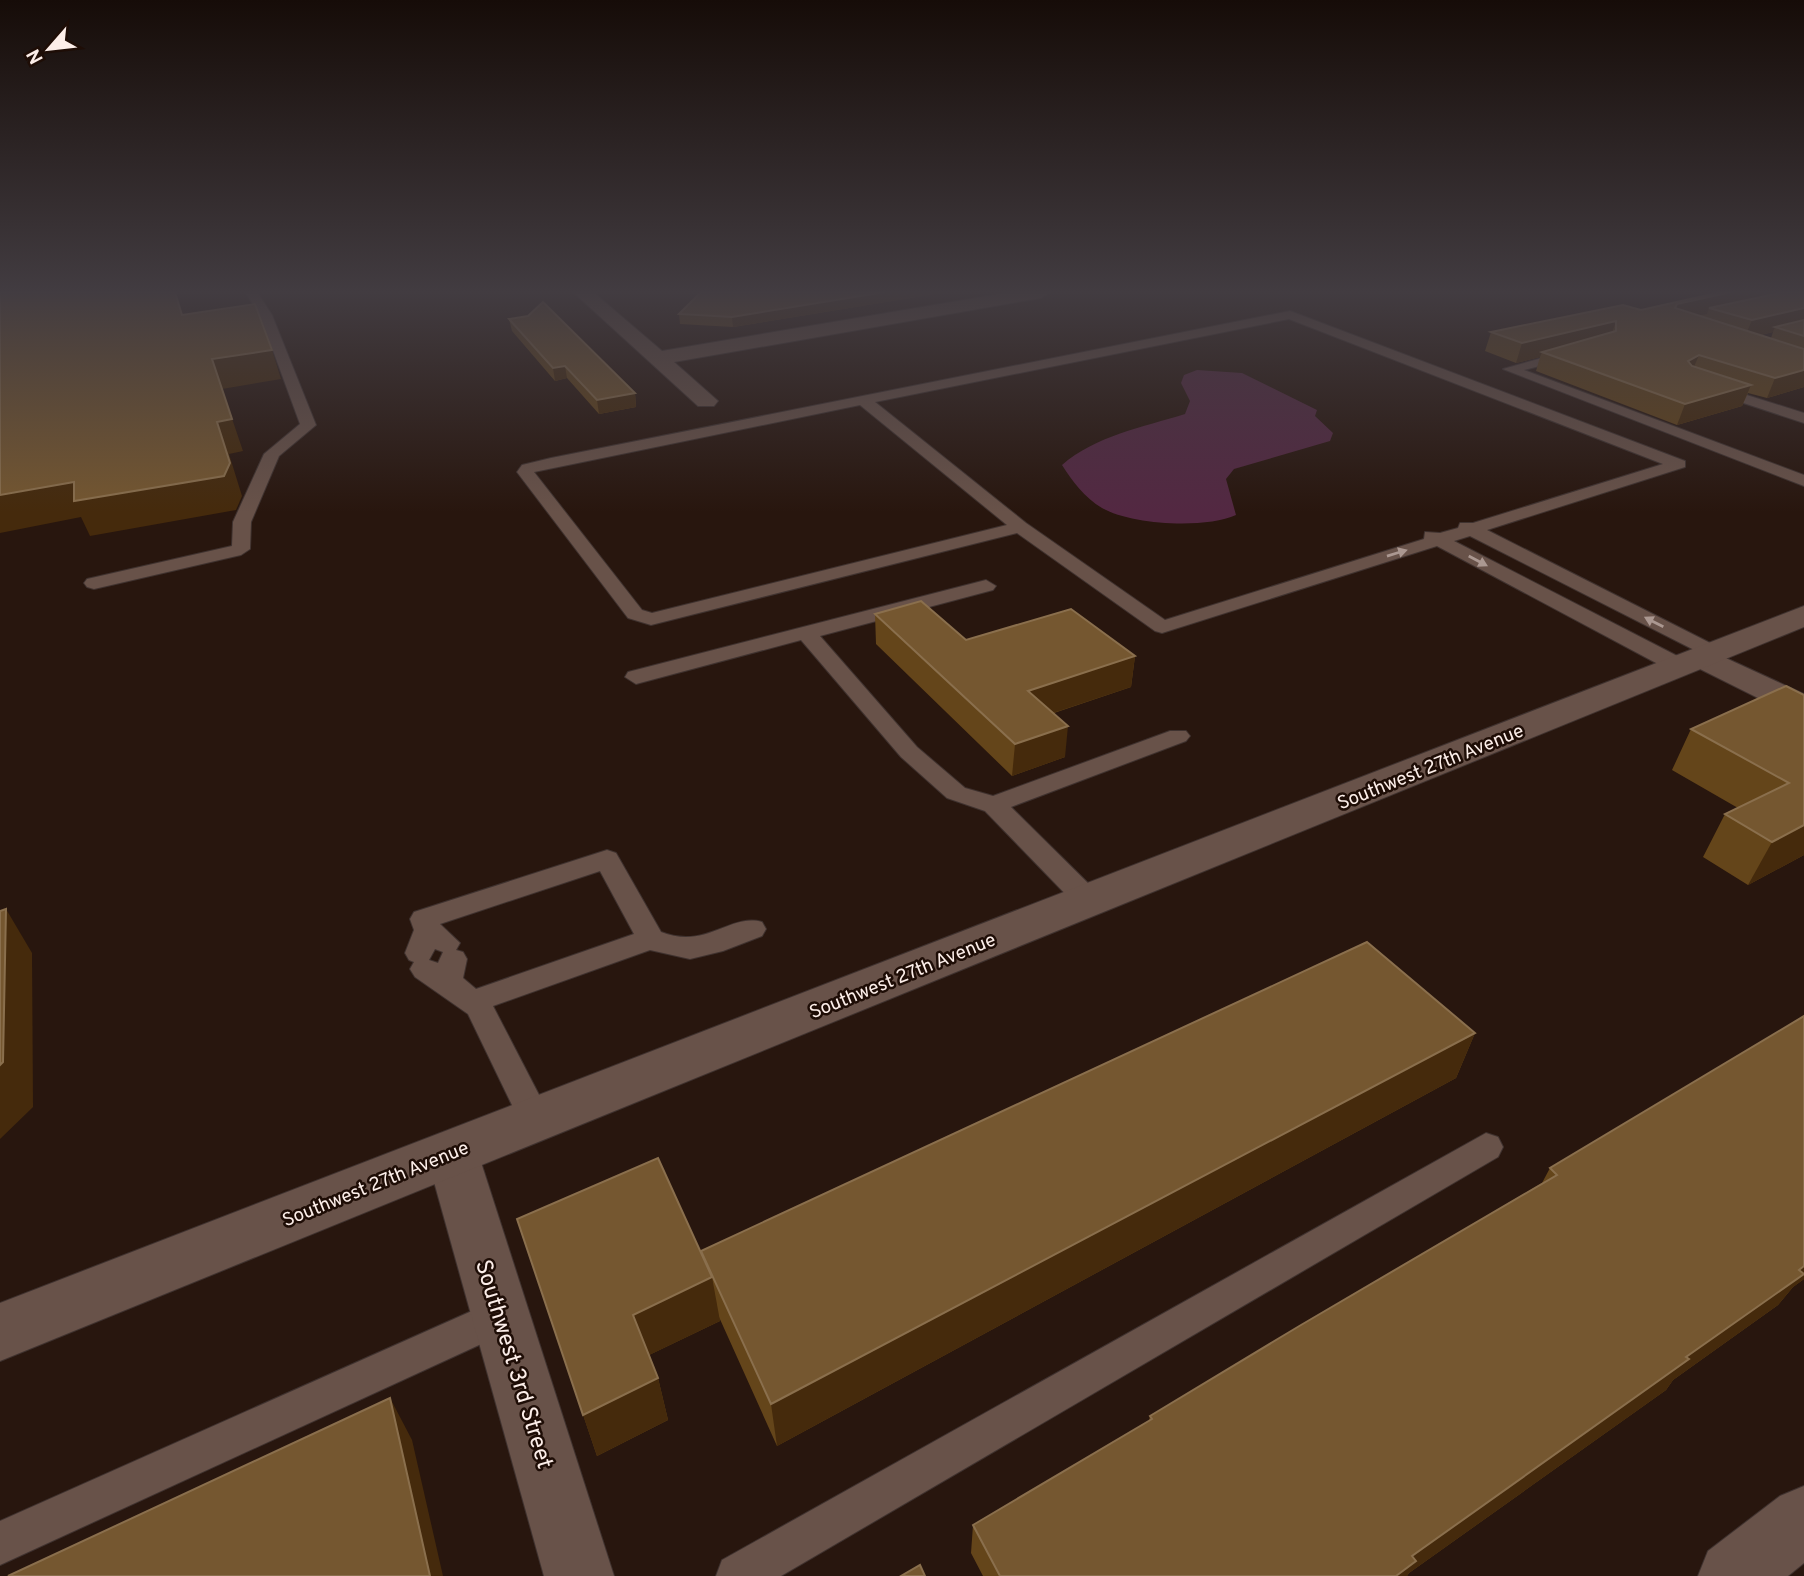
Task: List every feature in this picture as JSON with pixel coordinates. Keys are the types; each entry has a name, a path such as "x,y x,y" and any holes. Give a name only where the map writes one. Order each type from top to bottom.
{"street":[{"path":"668,366 706,401"},
{"name":"Southwest 27th Avenue","path":"0,1332 1804,616"},
{"path":"1700,659 1804,708"},
{"name":"Southwest 3rd Street","path":"452,1153 579,1576"},
{"path":"1732,1576 1804,1520"}],"lane":[{"path":"94,583 241,549 242,522 272,454 308,425 285,366"},
{"path":"1020,527 673,616 651,619 635,614 525,472 537,466 1035,366"},
{"path":"863,400 1020,527 1162,627 1547,508 1679,464 1426,366"},
{"path":"1523,366 1510,369 1804,481"},
{"path":"1702,385 1804,418"},
{"path":"1355,566 1348,554 1366,545 1493,506 1516,504 1547,508"},
{"path":"1451,519 1700,659"},
{"path":"1418,529 1700,659"},
{"path":"636,677 986,586"},
{"path":"806,633 909,752 956,793 994,805 1089,901"},
{"path":"994,805 1178,736"},
{"path":"536,1120 479,1007 472,1002 436,956 424,919 607,859 651,939 674,950 701,947 752,929"},
{"path":"472,1002 651,939"},
{"path":"738,1576 1486,1147"},
{"path":"0,1543 501,1316"}],"shaded area":[{"path":"1197,370 1242,373 1317,410 1315,416 1333,433 1330,441 1234,469 1226,479 1236,515 1223,519 1188,523 1149,521 1115,514 1096,504 1079,489 1062,465 1104,440 1185,414 1190,401 1181,383 1184,375"}],"building":[{"path":"0,366 214,366 232,419 217,422 230,463 224,476 74,501 74,482 0,495"},
{"path":"551,366 607,366 635,393 597,400 565,366 553,368"},
{"path":"1579,366 1692,366 1751,385 1685,404"},
{"path":"1734,366 1804,366 1804,370 1775,378"},
{"path":"921,601 966,640 1071,609 1135,656 1028,691 1068,726 1015,744 875,614"},
{"path":"1786,686 1804,695 1804,825 1772,842 1725,814 1789,783 1691,729"},
{"path":"6,909 3,1062 0,1065 0,911"},
{"path":"1367,942 1475,1033 771,1404 701,1251"},
{"path":"1804,1016 1804,1266 1799,1270 1804,1274 1412,1556 1416,1561 1396,1576 1000,1576 973,1525 1152,1419 1150,1416 1301,1325 1557,1175 1550,1168"},
{"path":"658,1158 712,1277 633,1315 658,1378 583,1415 517,1219"},
{"path":"390,1398 430,1576 8,1576"},
{"path":"920,1565 925,1576 901,1576"}]}
